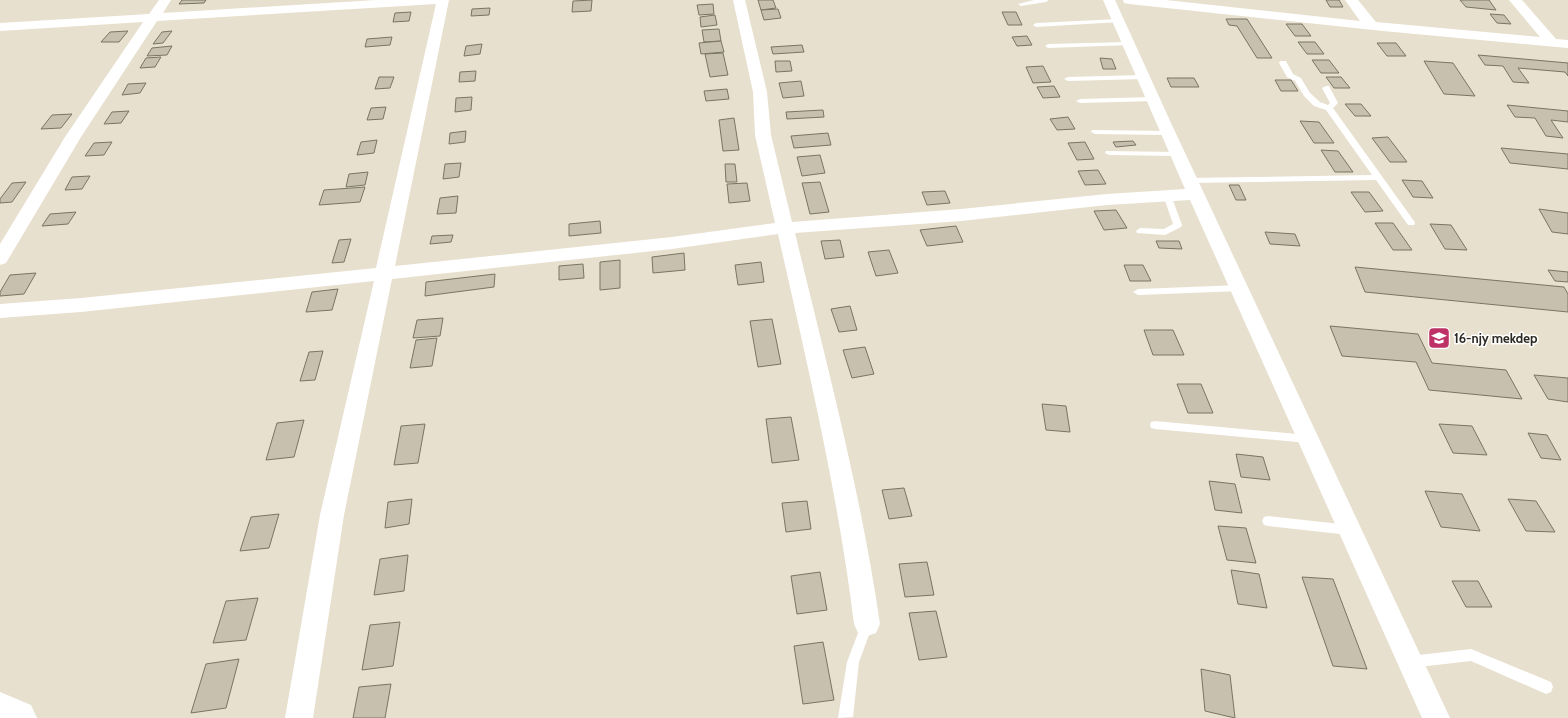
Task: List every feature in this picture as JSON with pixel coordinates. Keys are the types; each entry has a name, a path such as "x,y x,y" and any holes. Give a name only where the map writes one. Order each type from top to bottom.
{"street":[{"path":"0,259 73,138 165,0"},
{"path":"0,27 440,0"},
{"path":"299,718 332,515 443,0"},
{"path":"739,0 760,92 763,135 820,378 856,549 867,624"},
{"path":"1109,0 1167,133 1240,288 1436,718"},
{"path":"1129,0 1200,4 1371,25 1568,44"},
{"path":"1351,0 1371,25"},
{"path":"1515,0 1551,42"},
{"path":"0,311 89,304 385,274 672,243 713,235 961,215 1166,195 1192,187"},
{"path":"0,705 21,715 23,718"}],"lane":[{"path":"1021,4 1046,0"},
{"path":"1036,25 1118,21"},
{"path":"1048,46 1128,44"},
{"path":"1283,63 1290,75 1298,80 1307,94 1317,104 1329,108 1411,223"},
{"path":"1068,79 1142,77"},
{"path":"1326,88 1334,102 1329,108"},
{"path":"1080,101 1152,99"},
{"path":"1095,132 1167,133"},
{"path":"1108,153 1177,154"},
{"path":"1192,187 1379,177"},
{"path":"1140,231 1165,232 1178,225 1166,195"},
{"path":"1138,292 1240,288"},
{"path":"1155,425 1308,439"},
{"path":"1268,521 1349,530"},
{"path":"845,718 853,662 867,624"},
{"path":"1410,662 1471,655 1546,687"}],"building":[{"path":"182,0 206,0 204,3 179,4"},
{"path":"592,0 591,11 572,12 573,1"},
{"path":"758,0 773,0 776,8 761,10"},
{"path":"1326,0 1339,0 1343,7 1330,7"},
{"path":"1460,0 1489,0 1496,10 1466,7"},
{"path":"713,4 714,14 699,15 697,5"},
{"path":"490,8 489,15 471,16 472,9"},
{"path":"778,9 781,18 764,20 761,10"},
{"path":"411,12 409,21 393,22 395,13"},
{"path":"1002,12 1016,12 1022,25 1008,25"},
{"path":"1490,14 1504,15 1511,24 1497,23"},
{"path":"715,15 717,25 701,27 700,17"},
{"path":"1226,19 1247,19 1272,58 1257,58 1237,26 1229,25"},
{"path":"1286,24 1302,24 1311,36 1295,36"},
{"path":"719,29 721,41 704,42 702,30"},
{"path":"128,31 119,42 101,42 110,32"},
{"path":"172,31 163,43 153,44 162,32"},
{"path":"1027,36 1032,45 1017,46 1012,37"},
{"path":"392,37 390,45 365,47 367,39"},
{"path":"721,41 724,52 701,54 699,43"},
{"path":"1298,42 1315,42 1324,54 1307,54"},
{"path":"1377,43 1396,43 1406,56 1387,56"},
{"path":"482,44 480,54 464,56 466,46"},
{"path":"802,45 804,52 773,54 771,47"},
{"path":"172,46 167,55 147,56 152,48"},
{"path":"723,53 728,75 710,77 705,54"},
{"path":"1478,55 1568,63 1568,76 1565,72 1518,68 1529,83 1513,82 1503,66 1485,65"},
{"path":"161,57 155,67 140,68 146,58"},
{"path":"1100,58 1112,59 1116,69 1103,69"},
{"path":"1312,60 1329,60 1339,73 1321,73"},
{"path":"775,61 790,61 792,71 776,72"},
{"path":"1424,61 1453,63 1475,96 1444,94"},
{"path":"1043,66 1051,82 1033,83 1026,67"},
{"path":"476,71 475,81 459,82 460,72"},
{"path":"379,77 394,77 390,88 375,89"},
{"path":"1326,77 1341,77 1350,88 1334,88"},
{"path":"1167,78 1194,78 1199,87 1171,87"},
{"path":"1275,80 1291,80 1298,91 1281,91"},
{"path":"801,81 804,96 783,98 779,83"},
{"path":"146,83 140,93 122,95 128,84"},
{"path":"1054,86 1060,97 1043,98 1037,87"},
{"path":"727,89 729,99 706,101 704,91"},
{"path":"472,97 471,110 455,112 456,98"},
{"path":"1345,104 1361,104 1371,116 1355,116"},
{"path":"1507,105 1568,111 1568,122 1551,120 1563,138 1546,136 1535,118 1515,117"},
{"path":"386,107 383,119 367,120 371,108"},
{"path":"823,110 824,117 787,119 786,112"},
{"path":"129,111 121,123 104,124 112,112"},
{"path":"72,114 61,128 41,129 52,115"},
{"path":"1068,117 1075,129 1057,130 1050,119"},
{"path":"734,118 739,150 723,151 719,120"},
{"path":"1300,121 1319,122 1334,143 1314,143"},
{"path":"466,131 465,142 449,144 450,133"},
{"path":"828,133 831,145 794,148 791,136"},
{"path":"1388,137 1407,162 1390,162 1372,138"},
{"path":"377,140 374,153 357,155 361,142"},
{"path":"1133,141 1136,145 1116,147 1113,142"},
{"path":"112,142 104,155 85,156 94,143"},
{"path":"1085,142 1094,159 1077,160 1068,143"},
{"path":"1501,148 1568,154 1568,169 1510,163"},
{"path":"1321,150 1338,151 1353,172 1335,172"},
{"path":"820,155 825,173 802,176 797,157"},
{"path":"461,163 459,177 443,179 445,164"},
{"path":"725,164 735,164 737,182 726,182"},
{"path":"1098,170 1106,184 1085,185 1078,171"},
{"path":"368,172 365,185 346,187 349,174"},
{"path":"90,176 82,189 65,190 72,177"},
{"path":"1402,180 1422,181 1433,198 1413,197"},
{"path":"26,182 12,202 0,203 0,199 12,183"},
{"path":"820,182 829,212 810,214 802,183"},
{"path":"747,183 750,201 729,203 727,184"},
{"path":"1229,185 1239,185 1246,200 1236,200"},
{"path":"365,187 360,202 319,205 324,190"},
{"path":"945,191 950,203 927,205 922,192"},
{"path":"1351,192 1369,192 1383,211 1365,212"},
{"path":"458,196 456,213 437,214 440,198"},
{"path":"1539,209 1568,213 1568,234 1552,232"},
{"path":"1116,210 1127,228 1104,230 1094,211"},
{"path":"76,212 68,224 42,226 50,214"},
{"path":"600,221 601,233 569,236 569,224"},
{"path":"1375,223 1393,223 1412,250 1393,250"},
{"path":"1430,224 1451,225 1467,250 1445,249"},
{"path":"956,226 963,242 927,246 920,230"},
{"path":"1265,232 1295,234 1300,246 1270,244"},
{"path":"453,235 451,242 430,244 432,236"},
{"path":"351,239 344,262 332,263 339,240"},
{"path":"840,240 844,257 825,259 821,241"},
{"path":"1156,241 1179,241 1182,249 1159,248"},
{"path":"889,250 898,273 876,276 868,252"},
{"path":"684,253 685,270 653,273 652,257"},
{"path":"620,260 620,288 600,290 600,262"},
{"path":"761,262 764,282 738,285 735,265"},
{"path":"583,264 584,278 559,280 559,266"},
{"path":"1124,265 1143,265 1151,281 1130,281"},
{"path":"1355,267 1564,287 1568,294 1568,312 1365,292"},
{"path":"1548,270 1568,272 1568,282 1555,281"},
{"path":"36,273 24,294 0,296 0,292 10,275"},
{"path":"495,274 494,287 425,296 426,282"},
{"path":"338,289 332,310 306,312 312,292"},
{"path":"850,306 857,330 839,332 831,309"},
{"path":"443,318 440,336 413,338 417,320"},
{"path":"772,319 781,364 758,367 750,321"},
{"path":"1330,326 1418,334 1432,363 1506,370 1522,399 1429,390 1416,362 1342,356"},
{"path":"1144,330 1173,330 1184,355 1153,355"},
{"path":"437,338 432,366 410,368 416,340"},
{"path":"865,347 874,374 852,378 843,350"},
{"path":"323,351 315,380 300,381 309,352"},
{"path":"1534,375 1568,378 1568,402 1548,399"},
{"path":"1177,384 1201,384 1213,413 1188,413"},
{"path":"1042,404 1066,406 1070,432 1046,430"},
{"path":"791,417 799,460 772,463 766,419"},
{"path":"304,420 294,457 266,460 277,423"},
{"path":"425,424 418,463 394,465 401,426"},
{"path":"1439,424 1472,426 1487,455 1453,453"},
{"path":"1528,433 1547,435 1561,460 1541,458"},
{"path":"1236,454 1263,457 1270,480 1241,477"},
{"path":"1209,481 1235,484 1242,513 1215,510"},
{"path":"904,488 912,516 889,519 882,490"},
{"path":"1425,491 1462,494 1480,531 1441,527"},
{"path":"412,499 409,524 385,528 388,502"},
{"path":"1508,499 1536,501 1555,532 1526,531"},
{"path":"807,501 811,529 786,532 782,503"},
{"path":"279,514 269,548 240,551 251,517"},
{"path":"1218,526 1246,528 1256,563 1227,560"},
{"path":"408,555 404,591 374,595 380,559"},
{"path":"927,562 934,595 905,597 899,564"},
{"path":"1231,570 1259,574 1267,608 1238,604"},
{"path":"820,572 827,610 797,614 791,576"},
{"path":"1302,577 1333,579 1367,669 1333,666"},
{"path":"1452,581 1478,581 1492,607 1466,607"},
{"path":"258,598 246,640 213,643 226,601"},
{"path":"936,611 947,657 919,660 909,613"},
{"path":"400,622 393,666 362,670 370,625"},
{"path":"823,642 834,700 803,704 794,646"},
{"path":"239,659 226,708 191,713 206,664"},
{"path":"1201,669 1230,675 1235,718 1205,711"},
{"path":"391,684 385,718 353,718 359,687"}],"place":[{"name":"16-njy mekdep","path":"1439,338"}]}
